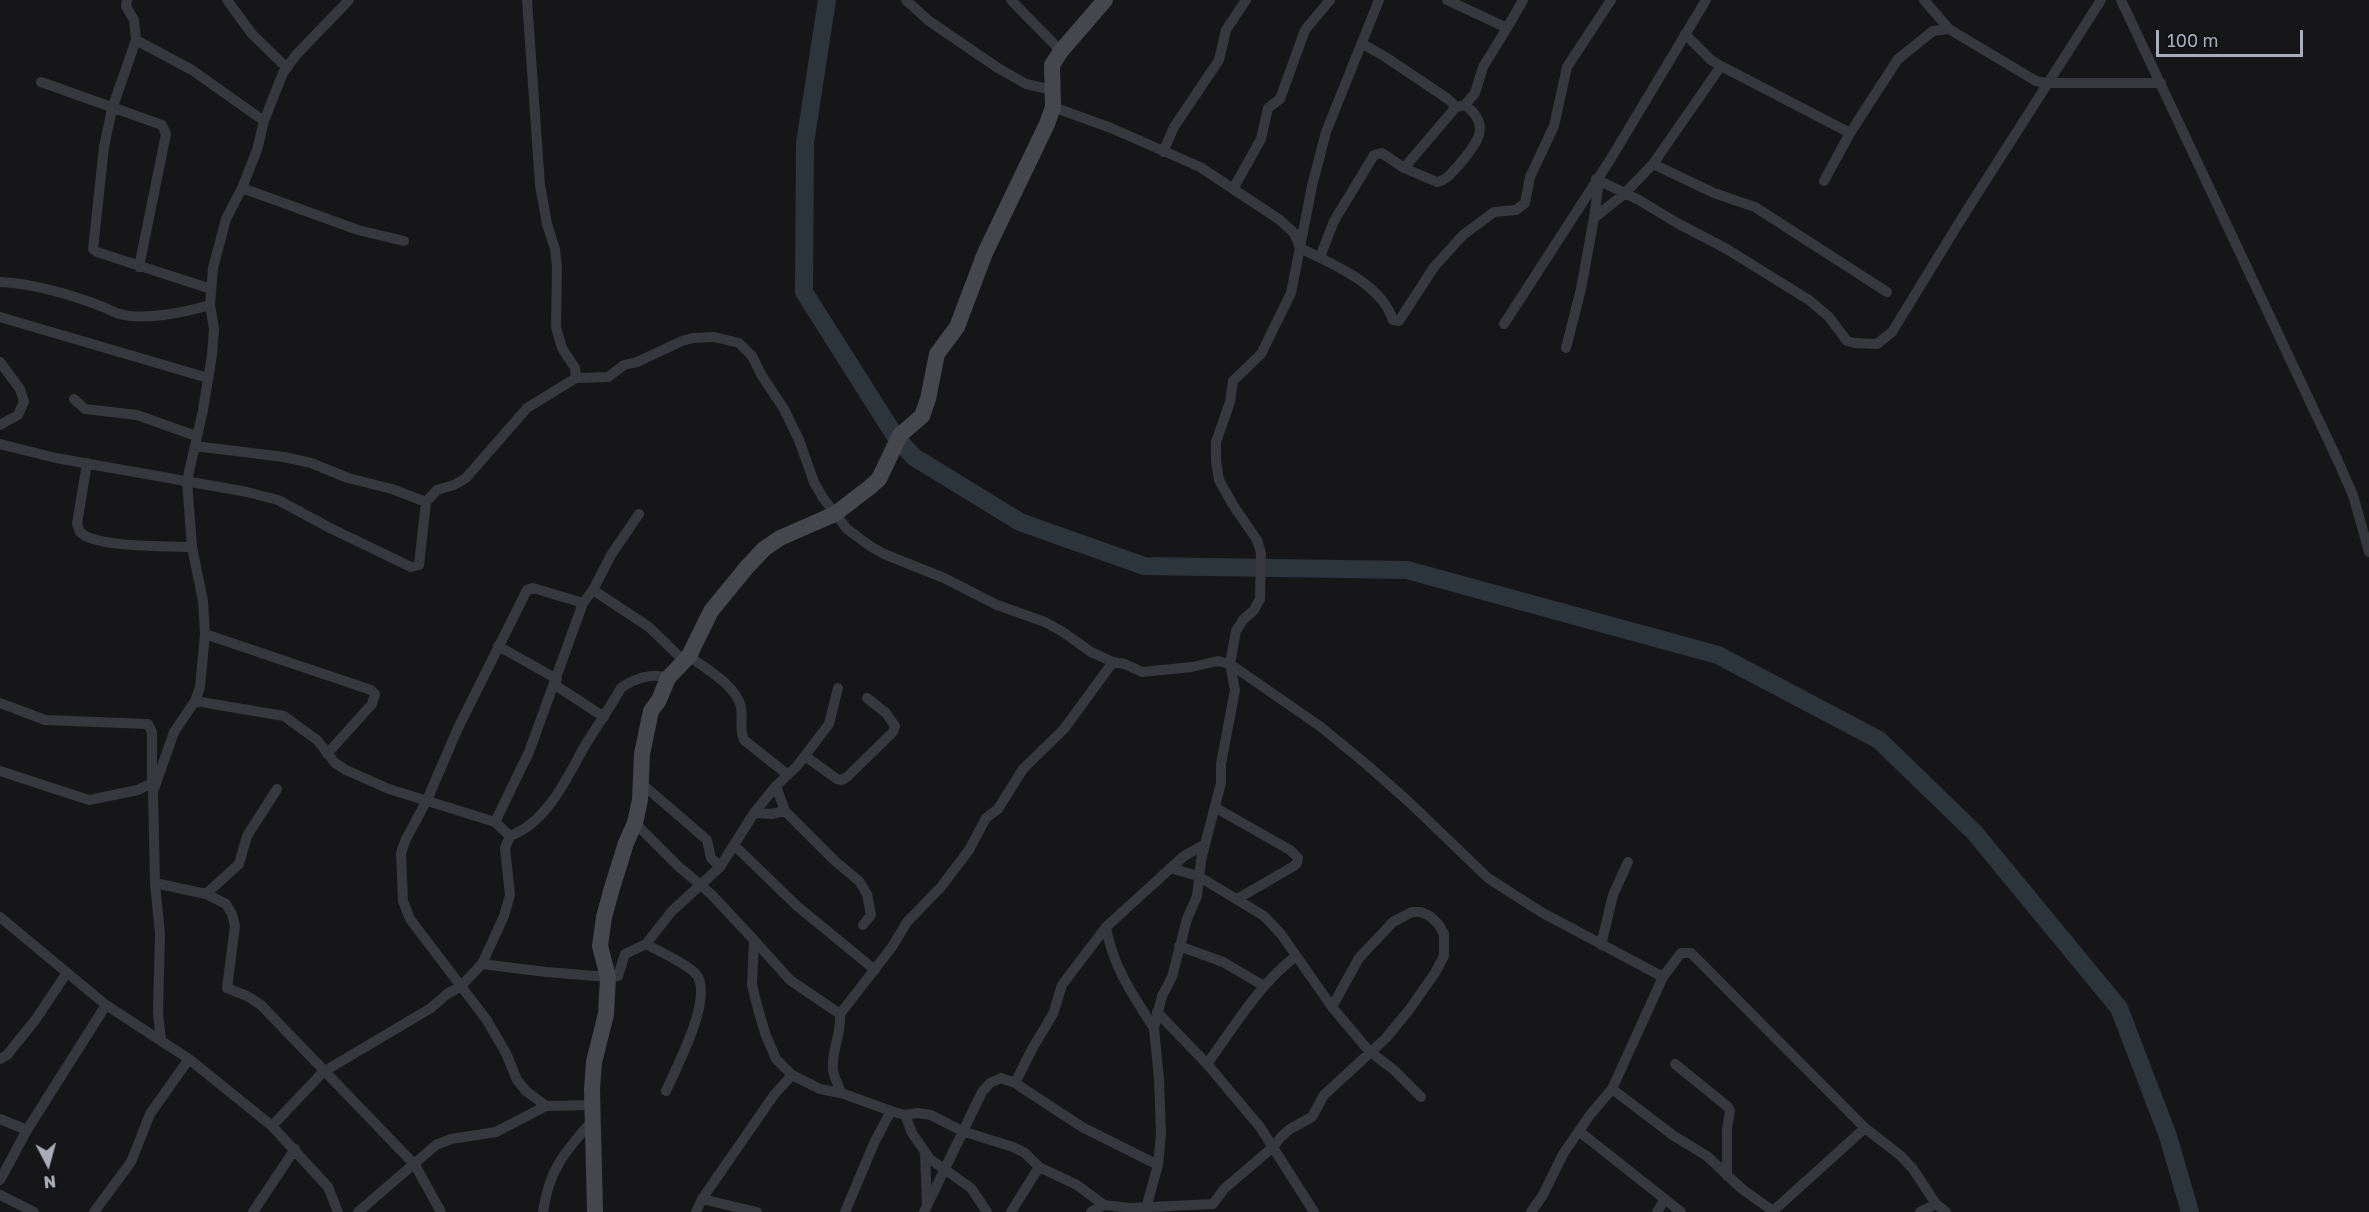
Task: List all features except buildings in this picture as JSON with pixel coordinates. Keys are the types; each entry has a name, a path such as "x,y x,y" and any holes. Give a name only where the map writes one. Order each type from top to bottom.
{"street":[{"path":"127,0 126,6 134,20 136,40 112,109 104,147 92,244 97,252 211,289"},
{"path":"227,0 252,34 287,68"},
{"path":"152,788 174,732 195,701 201,687 205,633 202,601 192,547 187,481 214,338 210,304 213,268 226,219 242,188 257,150 264,121 287,68 296,55 349,0"},
{"path":"527,0 540,185 557,267 556,327 562,348 575,368 576,378"},
{"path":"906,0 929,21 998,68 1026,84 1111,128 1200,167 1280,220 1294,233 1299,248 1344,270 1377,293 1390,309 1394,320 1399,321 1434,267 1463,235 1494,212 1516,210 1525,203 1530,177 1554,126 1567,67 1611,0"},
{"path":"1011,0 1060,51"},
{"path":"1163,152 1174,127 1219,60 1226,30 1246,0"},
{"path":"1233,189 1261,139 1268,108 1280,99 1305,30 1330,0"},
{"path":"1145,1209 1158,1165 1160,1104 1154,1028 1157,1012 1172,977 1179,946 1197,896 1204,844 1216,808 1235,690 1230,664 1236,631 1260,599 1260,553 1257,540 1219,480 1216,442 1230,402 1233,381 1261,354 1291,293 1312,186 1326,132 1379,0"},
{"path":"1447,0 1507,28"},
{"path":"1404,168 1475,93 1484,67 1523,0"},
{"path":"1504,324 1597,180 1706,0"},
{"path":"1924,0 1949,29 2036,81 2047,83 2161,83"},
{"path":"1597,180 1725,248 1809,300 1829,317 1847,340 1855,343 1877,344 1892,332 2101,0"},
{"path":"2121,0 2337,459 2353,495 2369,552"},
{"path":"595,1212 592,1113 594,1062 606,1014 608,977 600,946 604,917 626,843 635,823 646,729 651,711 659,700 668,678 686,658 711,611 764,549 793,532 835,514 879,479 898,439 922,416 928,399 937,354 957,327 985,253 1002,219 1053,99 1052,65 1060,51 1102,1"},
{"path":"1824,181 1850,133 1905,51 1933,31 1949,29"},
{"path":"1685,34 1711,60 1850,133"},
{"path":"136,40 192,70 264,121"},
{"path":"1320,257 1334,221 1374,155 1382,153 1404,168 1437,183 1447,178 1474,147 1479,136 1481,125 1478,116 1363,44"},
{"path":"1594,218 1624,194 1653,164 1721,66"},
{"path":"40,82 162,125 166,134 139,267"},
{"path":"1653,164 1714,193 1755,207 1887,292"},
{"path":"1566,348 1581,289 1594,218 1597,180"},
{"path":"242,188 358,231 404,241"},
{"path":"0,282 45,290 119,314 137,317 183,313 210,304"},
{"path":"0,317 208,378"},
{"path":"0,444 278,500 411,567 419,565 426,502 437,490 454,485 466,478 527,408 576,378 608,377 624,365 637,362 682,341 714,337 739,343 752,356 784,409 800,440 814,482 835,514 852,533 884,555 944,578 997,605 1044,622 1091,652 1142,672 1192,667 1218,660 1230,664 1321,728 1366,764 1410,802 1488,878 1540,912 1663,977"},
{"path":"0,362 20,389 24,402 18,415 0,425"},
{"path":"74,399 85,409 137,415 196,441 311,463 348,478 392,489 426,502"},
{"path":"87,463 77,524 79,532 87,537 118,544 192,547"},
{"path":"495,822 529,752 583,603 611,555 639,514"},
{"path":"583,603 533,588 527,591 458,728 401,853 403,901 410,919 486,1019 526,1091 546,1106 592,1113"},
{"path":"592,590 649,627 686,658 735,692 740,706 741,732 744,740 788,775"},
{"path":"205,633 371,690 375,694 372,704 327,754"},
{"path":"498,646 556,682 604,717"},
{"path":"841,1093 833,1071 836,1040 841,1024 840,1014 875,969 907,922 948,878 969,850 986,818 998,809 1023,769 1064,729 1113,662"},
{"path":"272,1126 323,1072 431,1008 447,994 460,987 482,964 504,916 510,895 505,848 510,837 534,824 572,773 584,748 621,688 628,683 657,675 668,678"},
{"path":"482,964 546,972 618,976 625,954 646,944 685,897 702,885 720,867 754,813 805,756 829,724 837,688"},
{"path":"805,756 837,779 842,780 847,777 893,732 895,726 886,713 867,698"},
{"path":"195,701 284,716 317,740 335,763 364,779 495,822 510,837"},
{"path":"0,703 45,720 148,724 152,732 155,883 160,934 158,1013 161,1041"},
{"path":"0,771 89,800 99,800 152,788"},
{"path":"641,783 707,840 711,858 720,867"},
{"path":"776,786 785,811 862,885 867,894 871,915 863,925"},
{"path":"206,894 239,864 247,836 277,789"},
{"path":"1216,808 1290,850 1298,858 1298,863 1294,866 1237,899"},
{"path":"754,813 771,814 785,811"},
{"path":"635,823 677,865 702,885 790,980 840,1014"},
{"path":"1015,1083 1053,1014 1062,984 1106,927 1170,868 1193,849 1204,844"},
{"path":"734,845 805,912 875,969"},
{"path":"1600,945 1609,918 1612,895 1628,862"},
{"path":"1170,868 1198,876 1264,916 1281,934 1332,1007 1369,1051 1394,1070 1421,1097"},
{"path":"155,883 206,894 226,904 235,926 227,988 261,1005 415,1165 441,1212"},
{"path":"754,939 752,985 758,1009 776,1059 792,1075 820,1089 841,1093 891,1111 905,1115 931,1115 962,1131 1025,1153 1039,1167 1077,1185 1104,1204 1130,1208 1216,1208 1233,1180 1273,1148 1290,1129 1312,1117 1324,1095 1369,1051 1386,1038 1409,1010 1441,964 1445,944 1439,925 1430,916 1421,912 1412,912 1393,922 1359,958 1332,1007"},
{"path":"0,916 66,974 106,1005 189,1059 272,1126 328,1187 338,1212"},
{"path":"1106,927 1116,967 1154,1028"},
{"path":"646,944 694,972 700,982 697,1015 666,1091"},
{"path":"1179,946 1223,962 1264,986"},
{"path":"1531,1212 1543,1195 1563,1154 1612,1089 1663,977 1681,953 1691,953 1865,1128 1901,1156 1936,1204 1946,1212"},
{"path":"1208,1064 1264,986 1281,967 1296,956"},
{"path":"0,1059 36,1019 66,974"},
{"path":"0,1180 27,1130 106,1005"},
{"path":"1157,1012 1208,1064 1260,1128 1314,1212"},
{"path":"94,1212 131,1162 150,1114 189,1059"},
{"path":"1675,1064 1728,1107 1730,1112 1727,1129 1726,1176"},
{"path":"820,1089 833,1071"},
{"path":"696,1212 702,1199 774,1095 792,1075"},
{"path":"927,1211 982,1092 990,1083 1001,1078 1015,1083 1082,1127 1158,1165"},
{"path":"1612,1089 1674,1136 1707,1156 1726,1176 1773,1211 1865,1128"},
{"path":"358,1212 436,1145 451,1139 496,1132 546,1106"},
{"path":"845,1212 875,1141 891,1111"},
{"path":"543,1212 550,1182 562,1156 592,1113"},
{"path":"905,1115 912,1133 925,1152 945,1171 971,1188 987,1212"},
{"path":"0,1119 27,1130"},
{"path":"1580,1132 1681,1212"},
{"path":"253,1212 295,1149"},
{"path":"925,1152 927,1211"},
{"path":"1011,1212 1039,1167"},
{"path":"0,1196 34,1212"},
{"path":"702,1199 758,1212"},
{"path":"1657,1212 1665,1199"},
{"path":"1091,1212 1104,1204"},
{"path":"1920,1212 1936,1204"}],"waterway":[{"path":"827,0 805,143 804,292 897,439 914,457 1020,522 1144,566 1407,570 1718,655 1879,740 1974,832 2119,1008 2168,1136 2190,1212"}]}
